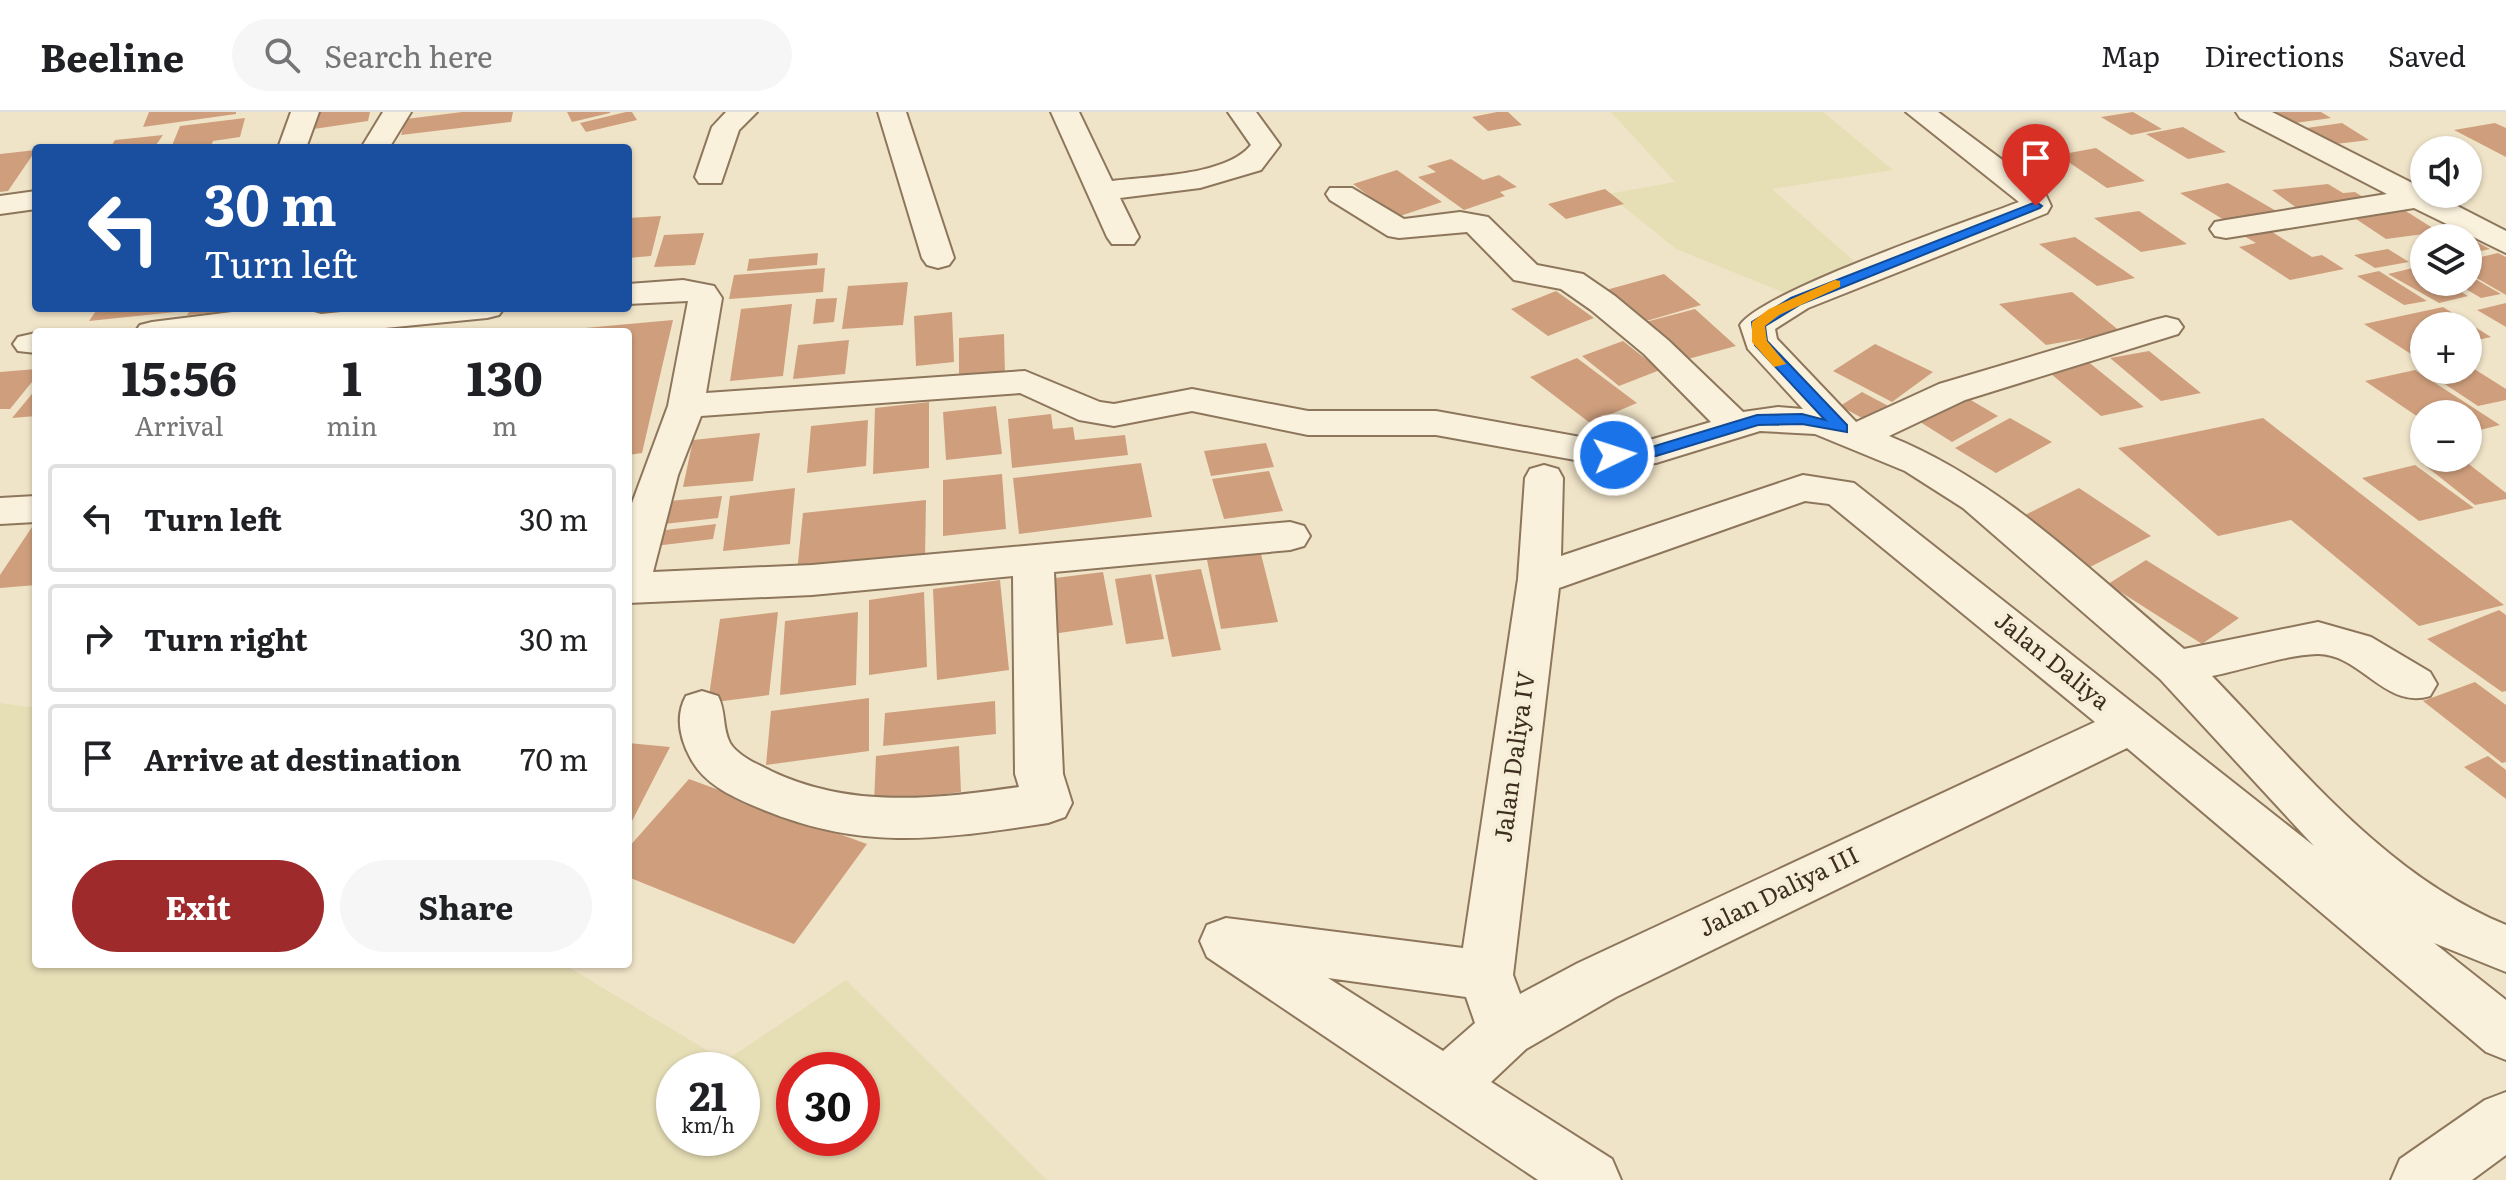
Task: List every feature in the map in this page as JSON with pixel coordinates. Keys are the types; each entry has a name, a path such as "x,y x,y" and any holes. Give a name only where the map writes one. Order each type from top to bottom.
{"street":[{"path":"293,144 305,112"},
{"path":"377,144 397,112"},
{"path":"710,177 726,127 743,112"},
{"path":"892,112 938,258"},
{"path":"1065,112 1123,237"},
{"path":"1102,191 1200,179 1251,164 1266,145 1242,112"},
{"path":"1850,432 1760,342 1757,325 1796,301 2036,206 2033,197 1920,112"},
{"path":"2250,112 2410,194"},
{"path":"1341,194 1399,229 1460,221 1477,224 1526,273 1571,281 1603,303 1656,347 1734,424"},
{"path":"2226,229 2410,199"},
{"path":"0,205 32,201"},
{"path":"2438,208 2506,243"},
{"path":"632,294 683,290 702,293 705,298 686,406 644,476 632,559"},
{"path":"180,328 283,313 321,324 364,326 460,312"},
{"path":"1850,432 1952,392 2166,327"},
{"path":"686,406 1025,382 1092,412 1114,415 1192,400 1308,423 1436,423 1614,455 1656,451 1734,424 1778,418 1812,421 1850,432 1919,462 1977,499 2176,667 2348,849 2393,888 2454,927 2506,949"},
{"name":"Jalan Daliya IV","path":"1506,1031 1486,975 1539,579 1544,478"},
{"name":"Jalan Daliya","path":"1539,579 1803,488 1840,492 2131,725 2506,1034"},
{"path":"0,511 32,509"},
{"path":"632,587 812,580 1290,536"},
{"path":"702,708 702,735 719,768 803,807 862,820 930,820 1048,803 1039,774 1033,559"},
{"path":"2176,667 2318,638 2355,648 2414,684"},
{"name":"Jalan Daliya III","path":"1445,1087 1506,1031 1597,980 2131,725"},
{"path":"1486,975 1226,941 1591,1180"},
{"path":"2421,1180 2506,1120"}],"shaded area":[{"path":"1611,112 1823,112 1893,170 1772,189 1879,283 1802,300 1676,249 1608,194 1675,182"},
{"path":"0,703 32,707 32,968 570,968 710,1052 656,1052 656,1156 760,1156 760,1052 738,1052 846,980 1047,1180 0,1180"}],"building":[{"path":"149,112 236,112 236,114 143,127"},
{"path":"311,112 370,112 368,121 307,130"},
{"path":"462,112 513,112 511,122 401,135 406,119"},
{"path":"567,112 610,112 610,113 572,122"},
{"path":"632,112 637,120 586,132 580,123"},
{"path":"1508,112 1522,125 1488,131 1472,117"},
{"path":"2133,112 2162,129 2131,135 2101,117"},
{"path":"2261,112 2321,112 2331,118 2280,125"},
{"path":"245,118 240,137 213,141 212,144 173,144 180,126"},
{"path":"2342,123 2369,140 2319,146 2292,130"},
{"path":"2495,123 2506,128 2506,157 2482,145 2482,136 2466,136 2454,130"},
{"path":"2183,127 2226,152 2188,159 2146,134"},
{"path":"163,135 157,144 112,144 115,140"},
{"path":"2096,148 2145,181 2107,188 2058,155"},
{"path":"32,150 32,156 8,191 0,192 0,154"},
{"path":"1451,159 1483,180 1499,175 1517,187 1500,192 1505,196 1464,210 1418,177 1436,172 1427,166"},
{"path":"1397,170 1442,202 1397,217 1353,184"},
{"path":"2228,183 2278,212 2229,223 2180,193"},
{"path":"2328,184 2343,193 2355,192 2374,204 2305,214 2272,190"},
{"path":"1605,189 1624,204 1566,219 1548,204"},
{"path":"2401,208 2426,224 2410,224 2410,236 2386,239 2350,215"},
{"path":"2139,211 2187,244 2141,252 2094,218"},
{"path":"661,216 651,256 632,258 632,218"},
{"path":"2269,230 2312,257 2322,255 2344,269 2290,280 2239,247 2256,243 2244,236"},
{"path":"704,233 695,265 654,267 664,235"},
{"path":"2075,237 2135,278 2097,286 2039,244"},
{"path":"2388,249 2409,262 2375,268 2354,255"},
{"path":"818,253 817,265 747,271 749,259"},
{"path":"2498,253 2506,257 2506,295 2482,281 2482,257"},
{"path":"825,268 823,292 729,299 734,275"},
{"path":"2410,269 2410,287 2388,274"},
{"path":"2379,271 2410,290 2410,296 2419,296 2427,301 2404,305 2357,276"},
{"path":"1664,274 1701,305 1643,322 1606,290"},
{"path":"908,282 903,325 842,329 848,286"},
{"path":"2482,283 2501,294 2481,298 2478,296 2482,296"},
{"path":"1556,291 1594,318 1548,336 1511,309"},
{"path":"2072,292 2121,332 2046,345 1999,304"},
{"path":"2427,296 2468,296 2439,303"},
{"path":"837,298 834,322 813,324 816,299"},
{"path":"2506,303 2506,327 2482,312 2477,310"},
{"path":"792,304 783,376 730,381 741,309"},
{"path":"2443,307 2451,312 2420,312"},
{"path":"1695,309 1736,346 1677,362 1638,324"},
{"path":"95,312 175,312 89,321"},
{"path":"189,312 220,312 187,315"},
{"path":"952,312 954,362 916,366 914,316"},
{"path":"2410,314 2410,353 2364,324"},
{"path":"673,320 642,453 632,454 632,328 585,328"},
{"path":"1004,334 1005,375 959,379 959,338"},
{"path":"849,340 845,374 793,379 798,345"},
{"path":"1623,341 1660,370 1619,386 1582,356"},
{"path":"1875,344 1933,372 1892,402 1833,371"},
{"path":"2149,351 2201,393 2161,401 2110,358"},
{"path":"1577,358 1637,403 1590,423 1530,377"},
{"path":"2086,360 2144,407 2101,416 2044,368"},
{"path":"32,369 32,382 10,409 0,409 0,372"},
{"path":"2410,371 2410,384 2437,384 2461,400 2410,400 2410,412 2365,381"},
{"path":"2482,374 2506,389 2506,400 2482,405 2482,400 2469,400 2445,384 2482,384"},
{"path":"1862,392 1894,409 1873,424 1840,406"},
{"path":"32,394 32,416 12,418"},
{"path":"1964,396 1998,416 1952,442 1917,420"},
{"path":"929,402 929,468 873,474 875,408"},
{"path":"996,406 1002,454 946,460 943,412"},
{"path":"2482,413 2500,425 2482,430"},
{"path":"1051,414 1053,429 1073,427 1075,440 1125,435 1128,455 1012,468 1008,419"},
{"path":"2010,418 2052,442 1996,473 1955,448"},
{"path":"2263,418 2504,605 2419,626 2291,520 2218,536 2118,448"},
{"path":"868,420 866,466 807,473 811,426"},
{"path":"760,433 753,481 683,487 693,440"},
{"path":"1266,443 1274,467 1211,476 1204,451"},
{"path":"1141,463 1152,517 1019,534 1013,478"},
{"path":"2410,466 2410,472 2425,472 2474,508 2419,521 2362,478"},
{"path":"1269,471 1283,511 1224,519 1212,479"},
{"path":"2433,472 2479,472 2506,493 2506,499 2475,505"},
{"path":"1002,474 1006,529 943,536 943,480"},
{"path":"795,488 790,544 723,551 730,496"},
{"path":"2079,488 2151,536 2090,567 2019,518"},
{"path":"722,496 718,518 664,524 669,501"},
{"path":"926,500 925,558 797,572 803,513"},
{"path":"716,524 713,539 655,546 657,531"},
{"path":"32,527 32,585 0,588 0,575"},
{"path":"1260,550 1278,622 1221,629 1206,555"},
{"path":"2146,560 2239,618 2202,644 2108,584"},
{"path":"1201,569 1221,650 1172,657 1155,575"},
{"path":"1103,572 1113,625 1046,635 1039,580"},
{"path":"1151,574 1164,639 1126,644 1115,579"},
{"path":"1000,580 1009,670 937,680 933,589"},
{"path":"924,592 927,667 869,675 869,600"},
{"path":"2499,610 2506,615 2506,691 2502,692 2427,639"},
{"path":"778,612 769,695 708,703 720,619"},
{"path":"858,612 856,685 780,695 785,621"},
{"path":"2475,682 2506,705 2506,762 2502,763 2423,701"},
{"path":"869,698 869,751 766,765 771,711"},
{"path":"995,701 996,734 883,746 885,713"},
{"path":"632,743 670,747 632,821"},
{"path":"959,746 961,792 874,803 876,756"},
{"path":"2488,756 2506,770 2506,799 2464,767"},
{"path":"689,779 867,844 794,944 632,879 632,843"}],"slow traffic":[{"path":"1779,364 1760,342 1757,325 1774,312 1835,284"}],"route":[{"path":"1614,455 1656,451 1734,424 1757,420 1802,419 1842,429 1760,342 1757,325 1796,301 1890,261 2036,206"}]}
